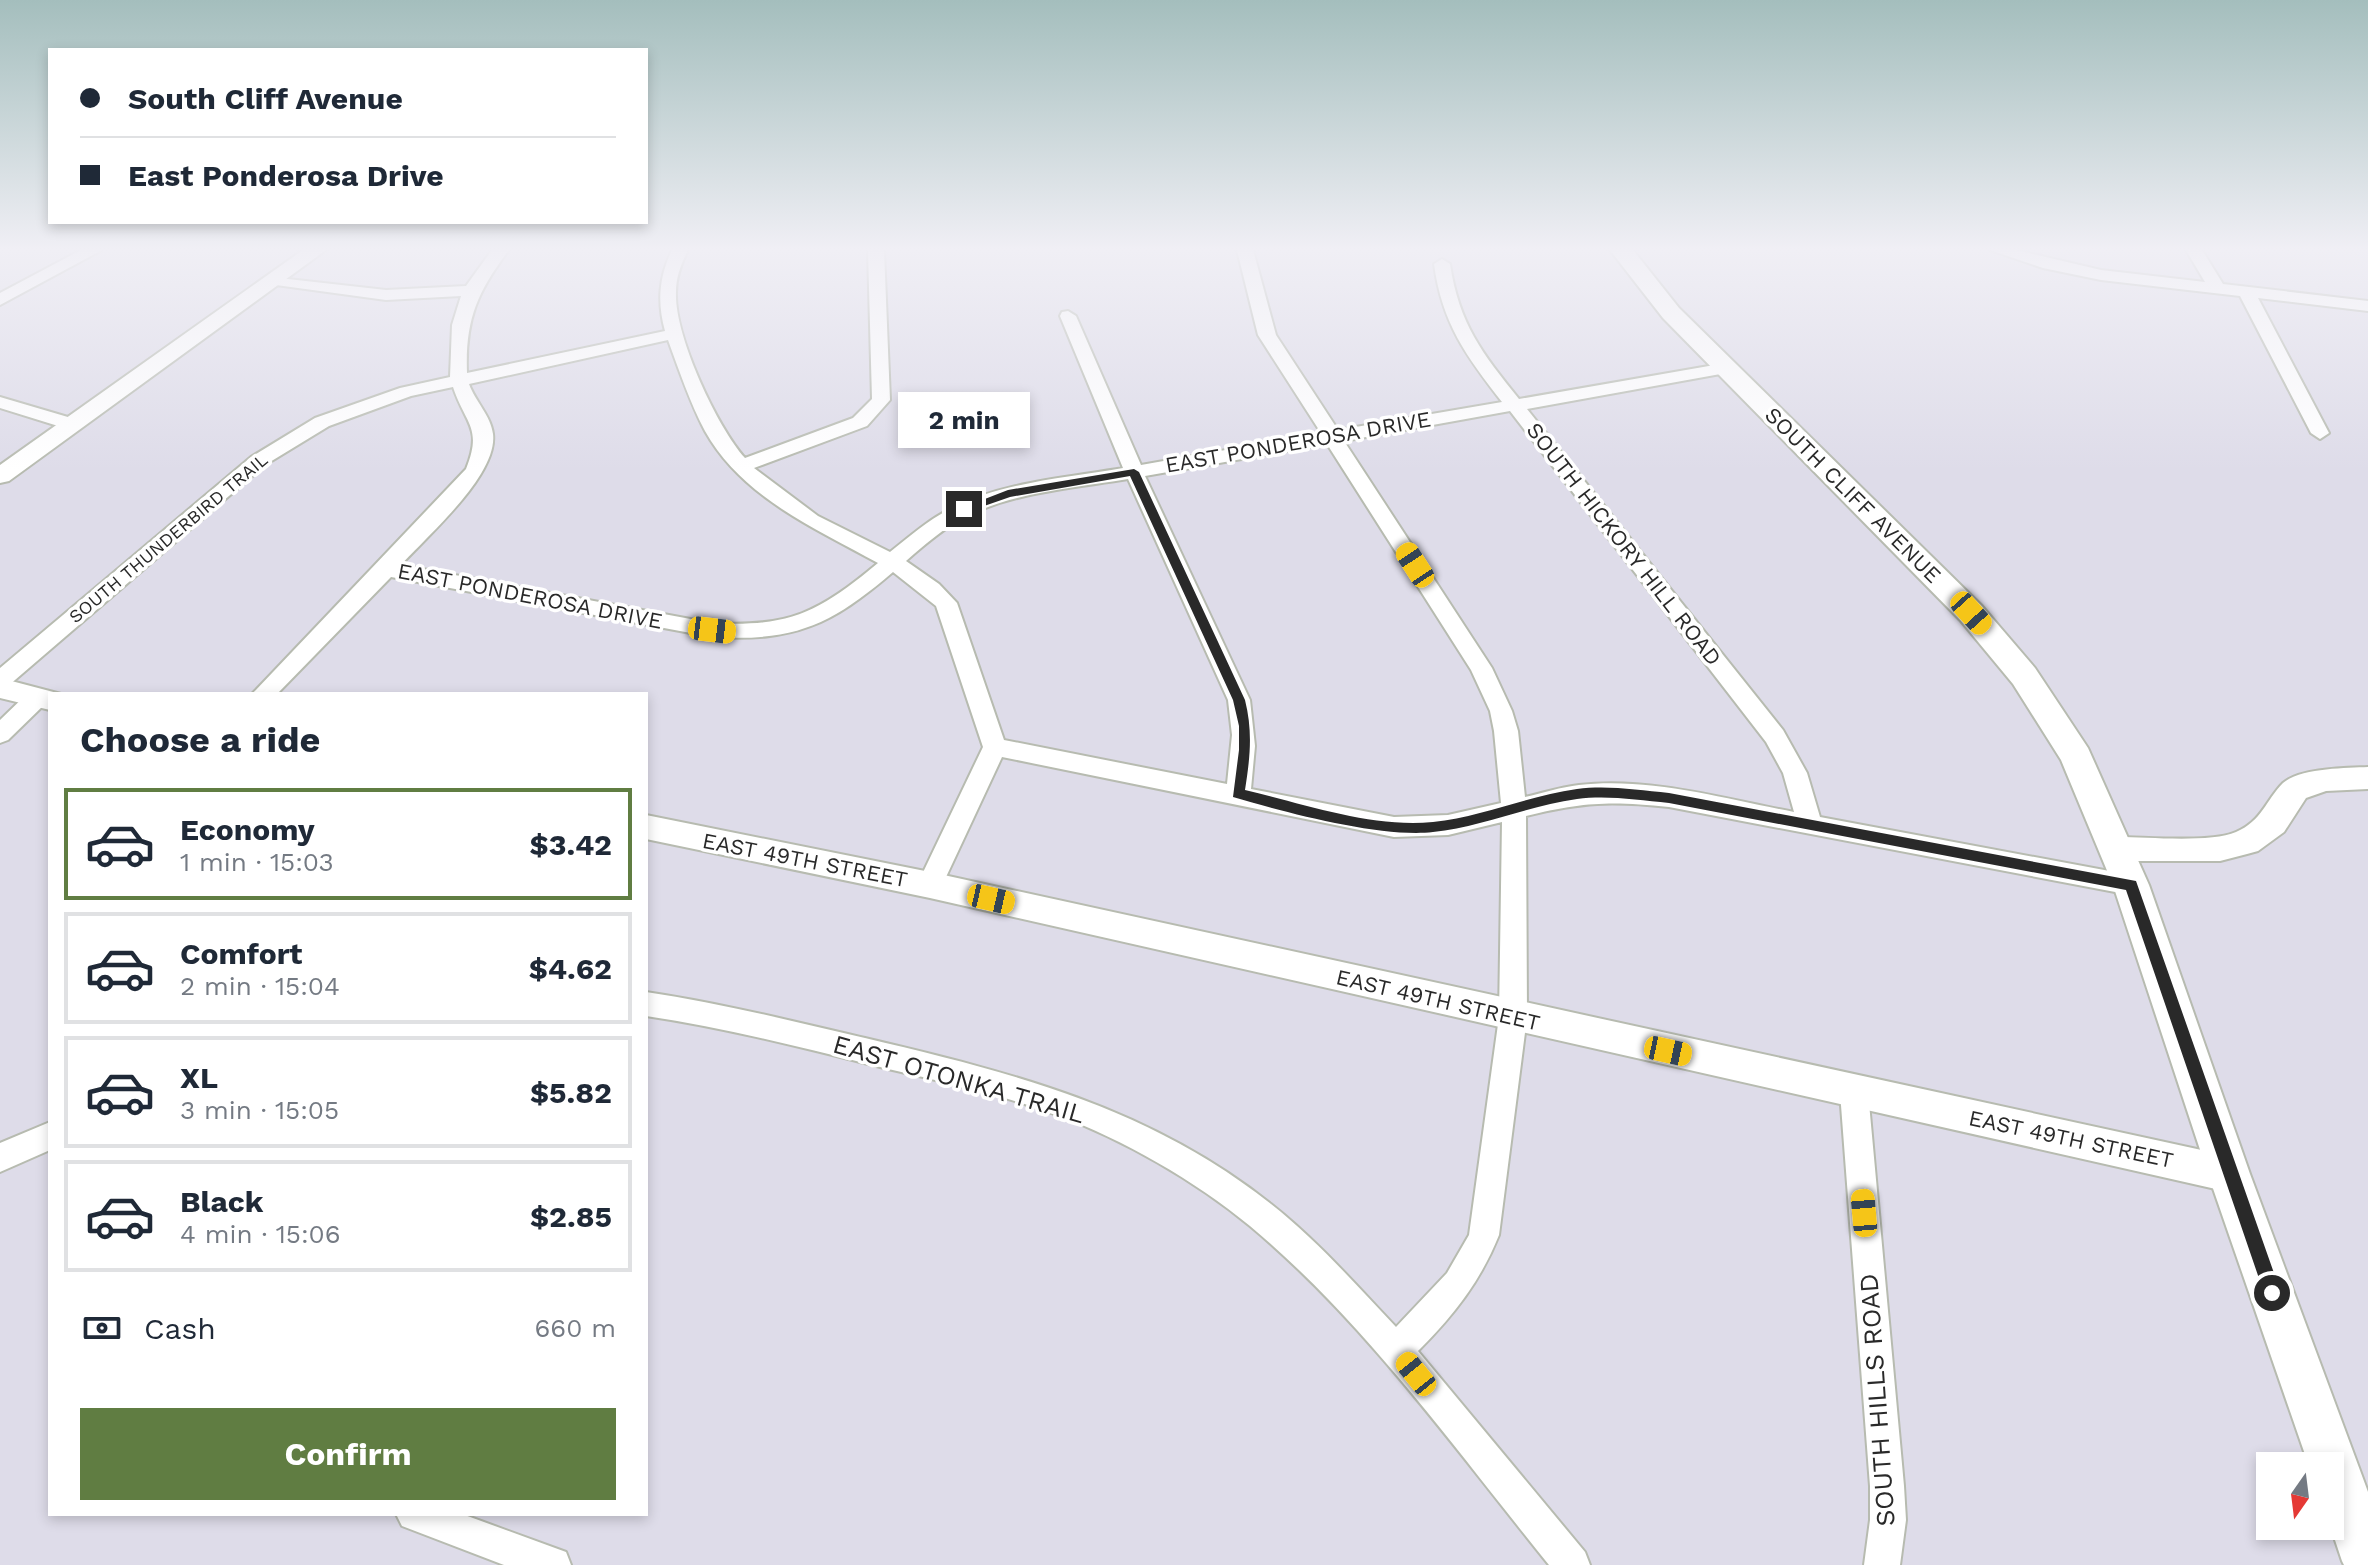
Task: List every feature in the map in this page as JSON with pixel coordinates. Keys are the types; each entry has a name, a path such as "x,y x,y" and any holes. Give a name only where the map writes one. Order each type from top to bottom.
{"main road":[{"name":"SOUTH CLIFF AVENUE","path":"1681,323 1999,645 2042,702 2076,757 2124,867 2229,1174 2368,1561"}],"street":[{"path":"0,476 215,323"},
{"path":"265,692 466,485 482,456 485,442 483,423 458,380 461,323"},
{"path":"671,323 710,423 741,466 777,497 812,520 894,562 931,587 946,603 995,747 930,885"},
{"path":"741,466 860,422 874,411 881,400 878,323"},
{"path":"1071,323 1134,472 1239,700 1245,726 1245,750 1238,793"},
{"path":"1264,323 1267,335 1491,686 1506,731 1514,807 1513,1017 1484,1235 1459,1287 1396,1350"},
{"name":"SOUTH HICKORY HILL ROAD","path":"1458,323 1470,349 1775,736 1795,773 1810,824"},
{"path":"2263,323 2320,433"},
{"name":"SOUTH THUNDERBIRD TRAIL","path":"0,680 279,446 351,409 458,380 673,334"},
{"name":"EAST PONDEROSA DRIVE","path":"386,569 712,630 754,632 788,626 823,614 850,599 942,522 989,499 1513,403 1726,368"},
{"path":"0,402 71,424"},
{"path":"0,688 44,699"},
{"path":"0,734 44,699"},
{"path":"995,747 1238,793 1394,827 1448,825 1578,794 1620,793 1669,798 1810,824 2124,867 2247,842 2273,823 2295,790 2325,780 2368,778"},
{"name":"EAST 49TH STREET","path":"648,827 930,885 2229,1174"},
{"name":"EAST OTONKA TRAIL","path":"648,1004 713,1014 920,1064 1087,1113 1183,1162 1258,1213 1294,1244 1396,1350 1572,1565"},
{"name":"SOUTH HILLS ROAD","path":"1854,1092 1887,1486 1888,1520 1882,1565"},
{"path":"0,1158 48,1137"},
{"path":"419,1516 553,1565"}],"route":[{"path":"964,509 1008,494 1134,472 1239,700 1245,726 1245,750 1238,793 1394,827 1429,827 1465,822 1514,807 1578,794 1620,793 1669,798 2131,885 2272,1293"}]}
